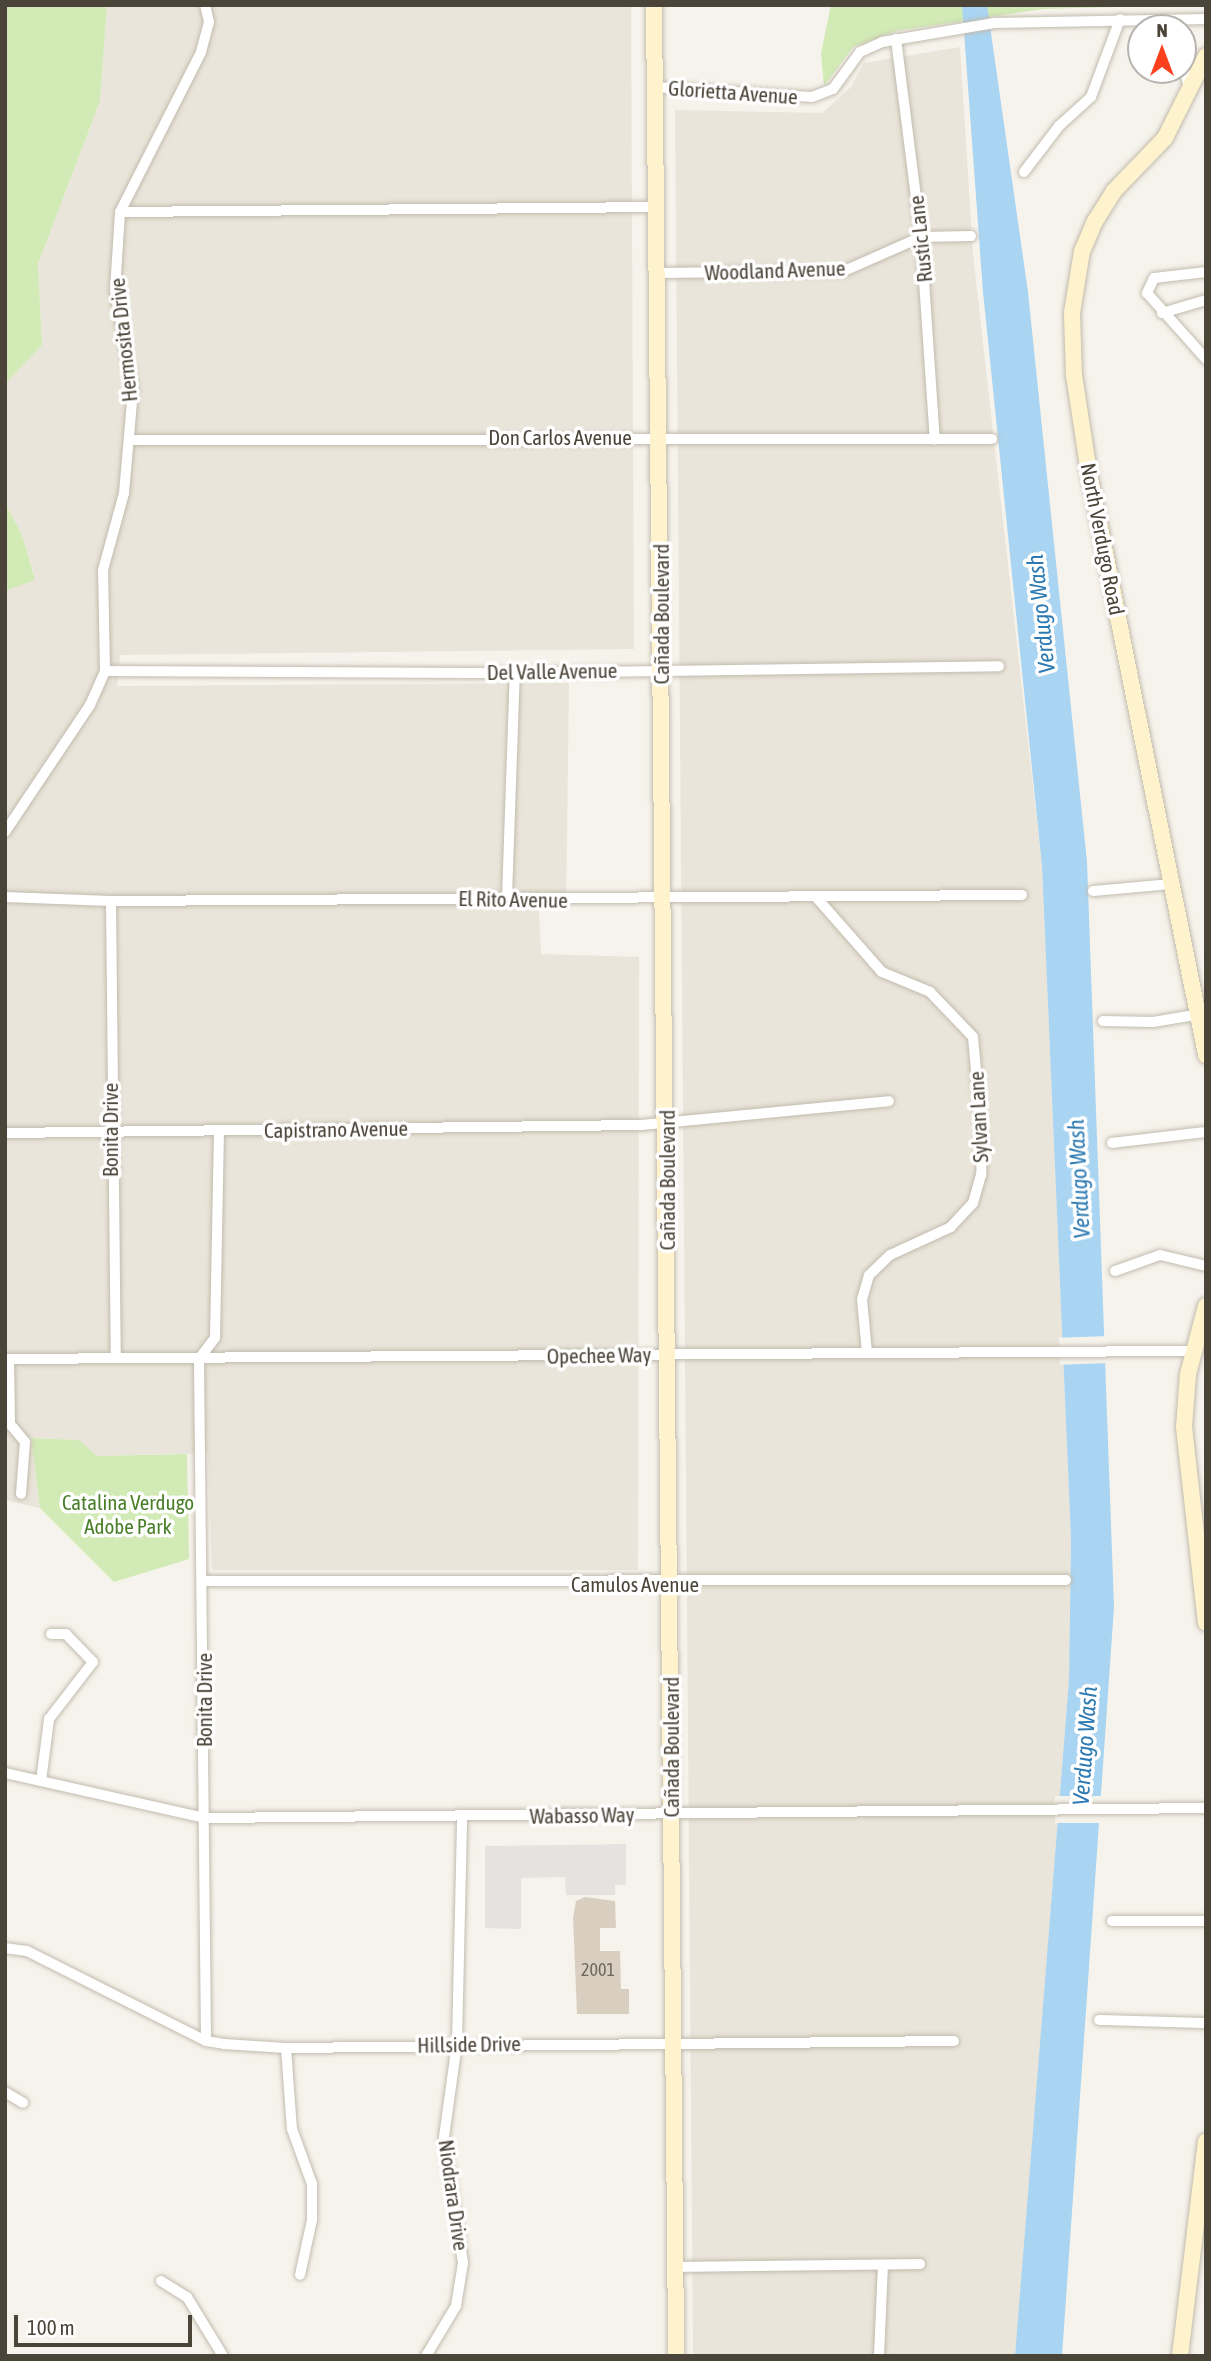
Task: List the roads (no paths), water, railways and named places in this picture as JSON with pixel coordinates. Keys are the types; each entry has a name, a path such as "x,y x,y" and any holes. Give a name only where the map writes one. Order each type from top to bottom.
{"main road":[{"name":"Cañada Boulevard","path":"654,5 661,436 676,2356"},
{"name":"North Verdugo Road","path":"1206,56 1191,93 1165,138 1114,191 1095,221 1083,251 1072,313 1074,375 1089,473 1172,884 1202,1014 1206,1055"},
{"path":"1206,1306 1193,1351 1184,1427 1200,1538 1206,1623"},
{"path":"1180,2356 1199,2250 1206,2141"}],"street":[{"name":"Hermosita Drive","path":"5,832 90,705 105,671 103,570 124,493 133,390 115,290 120,212 201,52 209,22 205,5"},
{"path":"1024,172 1059,125 1091,97 1120,19"},
{"name":"Glorietta Avenue","path":"654,87 823,95 860,52 896,39 994,23 1127,19"},
{"name":"Rustic Lane","path":"896,39 921,237 935,440"},
{"path":"1188,84 1191,93"},
{"path":"120,212 657,207"},
{"name":"Woodland Avenue","path":"657,273 844,271 921,237 971,236"},
{"path":"1206,272 1154,278 1147,293 1162,313 1206,359"},
{"path":"1162,313 1206,300"},
{"name":"Don Carlos Avenue","path":"128,440 661,436 992,439"},
{"name":"Del Valle Avenue","path":"105,671 515,673 661,668 999,666"},
{"path":"507,897 515,673"},
{"path":"1093,891 1172,884"},
{"name":"El Rito Avenue","path":"5,897 111,901 1022,895"},
{"name":"Sylvan Lane","path":"816,897 881,972 930,992 973,1037 982,1149 973,1203 951,1227 890,1255 869,1275 862,1299 867,1353"},
{"name":"Bonita Drive","path":"111,901 109,1131 116,1358"},
{"path":"1103,1021 1202,1014"},
{"name":"Capistrano Avenue","path":"5,1133 667,1121 776,1116 889,1101"},
{"path":"200,1359 215,1338 219,1130"},
{"path":"1112,1143 1206,1132"},
{"path":"1115,1271 1160,1255 1206,1266"},
{"name":"Opechee Way","path":"7,1359 1193,1351"},
{"path":"7,1359 10,1424 25,1442 21,1494"},
{"name":"Bonita Drive","path":"200,1359 206,2041"},
{"name":"Camulos Avenue","path":"204,1581 671,1584 1066,1580"},
{"path":"41,1781 49,1718 93,1662 66,1634 51,1634"},
{"name":"Wabasso Way","path":"5,1773 205,1818 1206,1808"},
{"name":"Niodrara Drive","path":"426,2356 456,2306 463,2263 444,2137 457,2043 462,1817"},
{"path":"1112,1921 1206,1921"},
{"name":"Hillside Drive","path":"5,1948 27,1951 206,2041 286,2048 457,2043 954,2041"},
{"path":"1099,2020 1206,2023"},
{"path":"286,2048 292,2129 312,2184 312,2220 300,2275"},
{"path":"5,2092 23,2103"},
{"path":"675,2267 920,2264"},
{"path":"879,2356 883,2266"},
{"path":"161,2281 187,2297 223,2356"}],"water":[{"name":"Verdugo Wash","path":"962,5 987,5 1028,292 1087,862 1114,1607 1062,2356 1015,2356 1069,1680 1071,1539 1042,866 983,292"}],"park label":[{"name":"Catalina Verdugo Adobe Park","path":"128,1514"}]}
